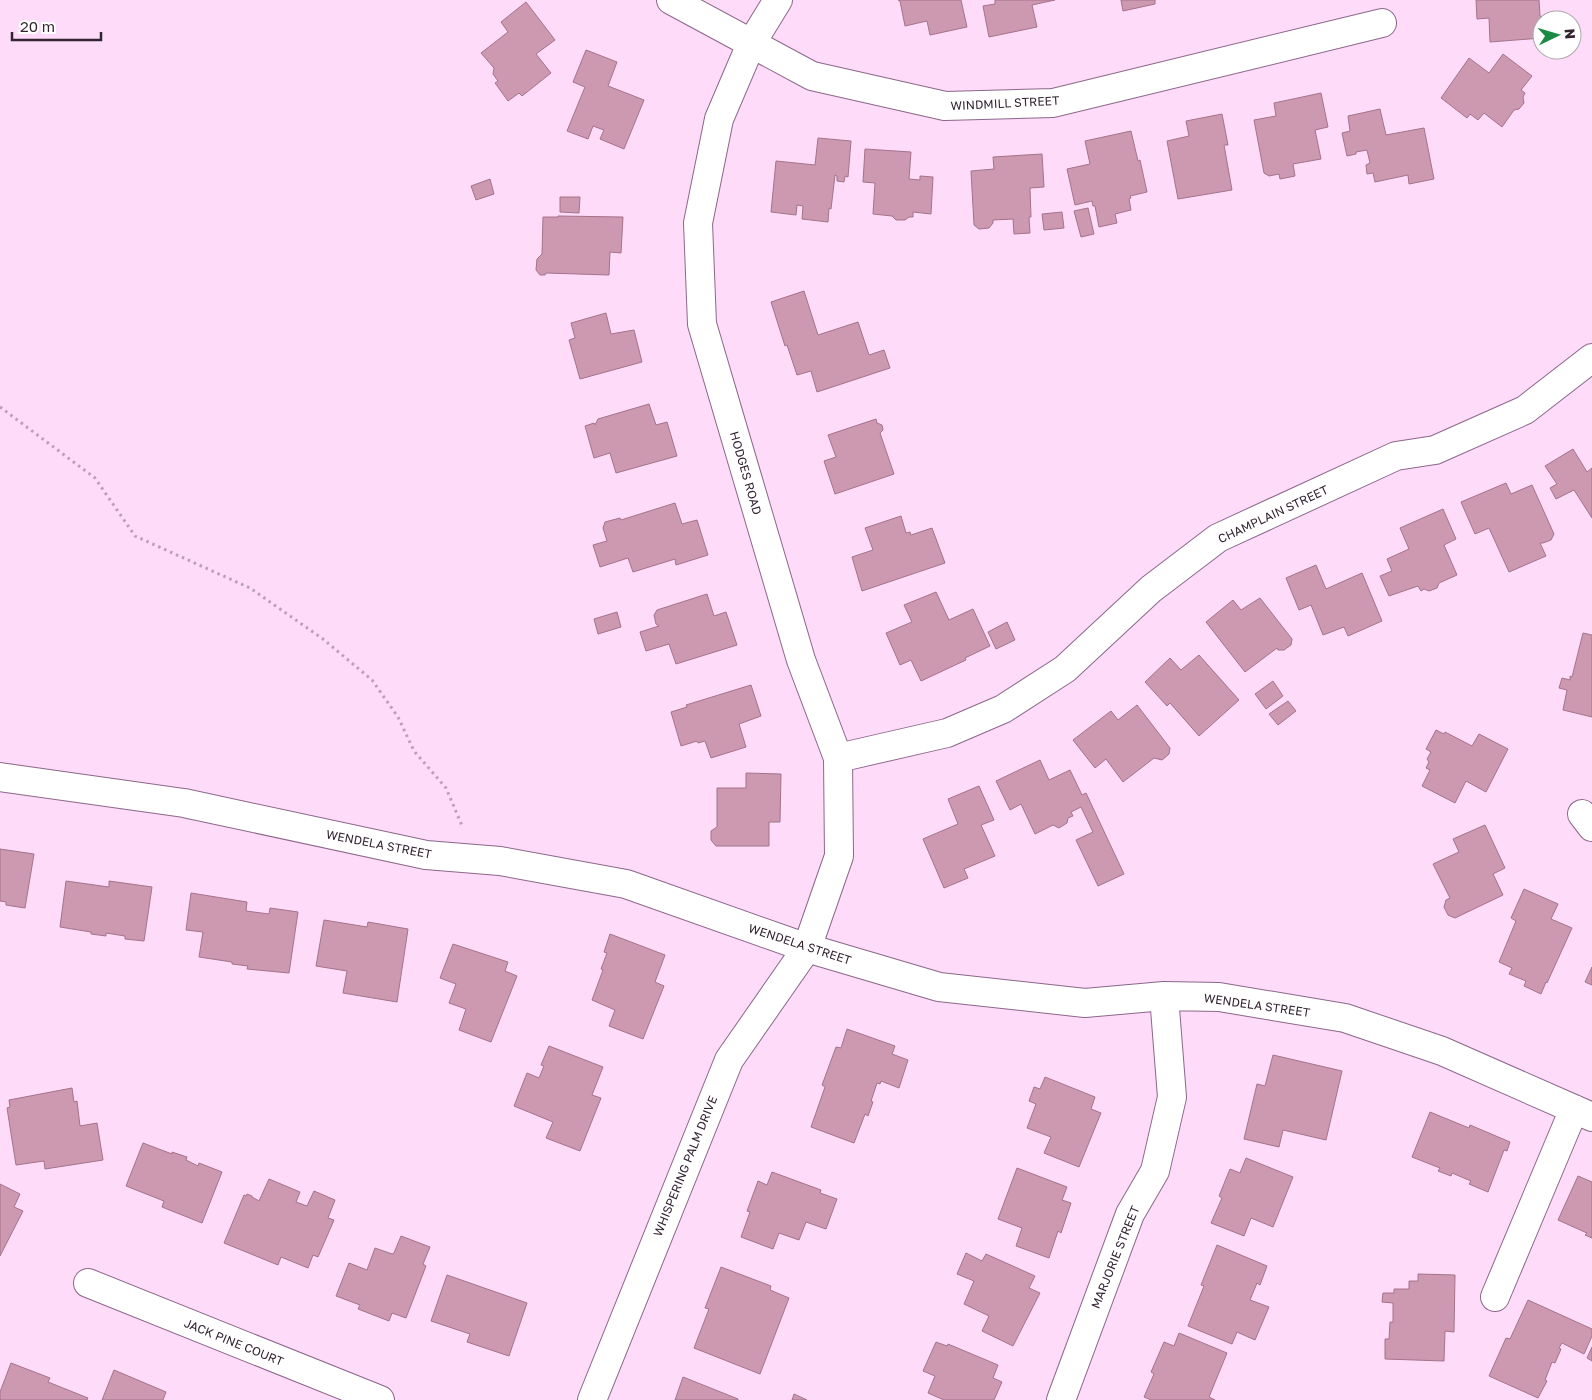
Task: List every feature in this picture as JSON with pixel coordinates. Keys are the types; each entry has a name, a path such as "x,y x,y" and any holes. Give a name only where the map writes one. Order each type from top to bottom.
{"street":[{"name":"WINDMILL STREET","path":"671,0 812,76 944,106 1044,103 1063,100 1382,23"},
{"name":"HODGES ROAD","path":"778,0 751,44 720,119 698,223 702,324 801,660 838,758 839,856 807,948"},
{"name":"CHAMPLAIN STREET","path":"838,758 946,733 1003,709 1065,669 1151,589 1218,538 1396,456 1434,450 1526,410 1592,358"},
{"name":"WENDELA STREET","path":"0,776 184,803 426,855 500,861 626,884 807,948 939,987 1085,1003 1164,996 1219,997 1345,1018 1442,1051 1583,1113"},
{"name":"WHISPERING PALM DRIVE","path":"592,1400 729,1060 807,948"},
{"name":"MARJORIE STREET","path":"1061,1400 1130,1214 1155,1171 1172,1096 1164,996"},
{"path":"1495,1298 1583,1113"},
{"name":"JACK PINE COURT","path":"88,1283 380,1400"}],"path":[{"path":"0,407 95,478 135,536 250,588 323,639 372,680 398,717 414,751 446,788 476,858"}],"building":[{"path":"898,0 961,0 967,27 930,35 927,21 905,26 900,1"},
{"path":"995,0 1055,0 1032,5 1037,27 989,37 983,6 995,4"},
{"path":"1121,0 1155,0 1155,4 1123,11"},
{"path":"1476,0 1539,0 1540,10 1532,10 1532,39 1490,42 1489,18 1477,19"},
{"path":"526,2 555,40 536,54 551,73 522,96 519,93 508,101 495,83 498,81 493,74 494,68 481,53 508,32 501,22"},
{"path":"586,50 617,62 608,86 644,100 624,149 600,139 604,130 593,126 588,139 567,131 585,87 573,82"},
{"path":"1503,54 1532,76 1521,90 1525,93 1523,97 1524,103 1519,109 1514,110 1502,127 1484,113 1478,120 1470,114 1467,118 1441,98 1469,58 1489,73"},
{"path":"1321,93 1328,127 1315,130 1321,159 1293,164 1295,176 1280,179 1279,174 1269,176 1264,173 1254,120 1276,116 1274,103"},
{"path":"1380,109 1386,135 1424,128 1434,179 1409,184 1408,175 1375,182 1373,173 1367,174 1366,165 1370,163 1367,150 1347,156 1342,133 1350,131 1348,116"},
{"path":"1222,114 1228,145 1224,145 1232,190 1178,199 1167,141 1189,136 1186,121"},
{"path":"1131,131 1147,192 1130,196 1131,210 1115,214 1117,223 1099,227 1095,206 1093,206 1092,201 1075,205 1067,169 1090,164 1085,141"},
{"path":"818,138 851,141 848,177 845,176 844,182 837,181 837,176 835,175 828,222 802,219 803,206 797,205 796,215 771,212 776,161 815,165"},
{"path":"865,149 911,152 909,179 920,180 920,176 933,177 931,214 913,212 913,217 905,220 896,220 892,216 873,214 875,183 863,182"},
{"path":"1042,154 1044,187 1030,188 1030,233 1014,234 1013,219 993,220 989,228 979,229 974,225 971,171 994,169 993,157"},
{"path":"490,179 494,194 476,200 471,186"},
{"path":"560,197 580,197 579,213 560,212"},
{"path":"1088,208 1094,234 1081,237 1074,211"},
{"path":"1062,212 1064,228 1044,230 1042,214"},
{"path":"543,217 623,217 621,253 610,252 609,275 546,273 545,275 540,275 536,270 537,259 542,254"},
{"path":"804,291 818,335 858,322 869,355 884,350 890,368 817,392 811,371 797,375 787,345 785,346 771,302"},
{"path":"606,313 611,334 634,330 642,362 580,379 569,340 575,338 571,323"},
{"path":"649,404 656,425 667,422 677,456 616,473 610,453 594,458 585,426 594,423 595,425 598,419"},
{"path":"876,419 877,423 882,425 883,430 880,433 894,474 835,494 824,461 836,457 828,435"},
{"path":"1573,449 1587,472 1592,468 1592,518 1574,490 1556,499 1550,488 1557,484 1545,466"},
{"path":"1506,483 1511,494 1532,485 1554,534 1551,540 1540,543 1546,556 1509,572 1489,528 1475,534 1461,502"},
{"path":"675,503 682,524 697,520 708,555 676,565 675,559 633,572 628,558 600,567 593,545 607,541 603,528 605,522 620,518 621,520"},
{"path":"1443,509 1456,539 1444,545 1457,575 1439,583 1437,588 1429,591 1424,589 1421,591 1418,586 1389,596 1380,576 1392,571 1387,559 1409,549 1400,528"},
{"path":"901,516 906,533 910,532 911,535 932,528 945,563 862,591 852,557 873,550 865,528"},
{"path":"1316,565 1326,589 1362,573 1382,621 1348,636 1344,627 1323,635 1311,605 1299,610 1286,578"},
{"path":"936,592 949,620 973,609 990,646 965,658 966,660 921,681 911,660 900,665 886,633 912,622 904,605"},
{"path":"707,594 714,616 726,612 737,645 676,664 669,644 646,651 640,632 659,626 656,624 654,615 657,610"},
{"path":"1260,598 1292,639 1291,645 1284,650 1278,650 1277,648 1245,672 1206,622 1233,600 1241,610"},
{"path":"617,612 621,627 598,634 594,619"},
{"path":"1007,622 1015,640 996,649 988,632"},
{"path":"1583,633 1592,635 1592,717 1563,710 1567,690 1559,688 1562,678 1570,680 1570,676 1572,677"},
{"path":"1199,655 1239,700 1199,736 1170,703 1167,706 1145,682 1170,658 1181,670"},
{"path":"1273,681 1283,696 1266,709 1255,694"},
{"path":"751,685 761,716 739,724 746,747 711,758 705,741 698,743 697,741 681,746 671,712 687,707 686,705"},
{"path":"1288,701 1296,711 1278,725 1269,714"},
{"path":"1137,705 1170,748 1169,754 1162,760 1154,758 1123,782 1106,759 1095,768 1073,740 1111,711 1118,720"},
{"path":"1436,730 1444,734 1445,732 1472,746 1479,734 1508,749 1486,792 1466,781 1455,803 1422,786 1430,770 1426,768 1429,762 1427,759 1431,752 1426,749"},
{"path":"1040,760 1049,780 1070,770 1082,795 1086,793 1124,874 1098,886 1076,840 1093,832 1081,807 1071,812 1073,816 1068,818 1067,823 1059,828 1053,825 1035,834 1021,804 1010,810 996,781"},
{"path":"746,773 781,774 780,822 769,822 769,846 716,846 711,840 711,831 717,827 717,788 746,788"},
{"path":"979,786 994,820 981,825 995,856 964,869 968,878 944,888 923,839 958,824 948,799"},
{"path":"1485,825 1505,868 1493,874 1503,895 1455,918 1448,915 1444,907 1446,900 1450,898 1433,864 1459,852 1453,839"},
{"path":"0,849 34,854 25,908 6,905 6,902 0,901"},
{"path":"66,881 109,887 109,881 152,887 144,941 125,939 125,936 106,933 106,936 91,934 91,932 60,927"},
{"path":"1524,889 1558,904 1551,919 1572,928 1541,994 1524,986 1526,981 1509,974 1512,968 1499,962 1516,921 1511,918"},
{"path":"191,893 247,902 246,911 269,914 270,908 298,912 289,973 247,969 248,966 199,957 203,932 186,930"},
{"path":"324,920 367,927 368,922 408,929 397,1002 343,993 347,971 316,966"},
{"path":"610,934 665,955 655,982 664,986 643,1039 609,1026 615,1010 592,1000 603,970 601,969 607,953 604,952"},
{"path":"453,944 508,962 505,971 517,976 491,1042 459,1030 466,1009 449,1003 456,984 440,978"},
{"path":"1592,967 1592,985 1585,982"},
{"path":"847,1029 895,1046 892,1054 908,1060 899,1088 881,1081 880,1084 877,1083 868,1116 865,1114 854,1143 811,1127 825,1087 822,1085 836,1047 841,1048"},
{"path":"549,1046 603,1067 592,1095 601,1098 580,1151 546,1138 553,1122 514,1106 527,1073 539,1078 544,1066 541,1065"},
{"path":"1273,1055 1342,1071 1326,1140 1283,1130 1279,1147 1244,1139 1257,1084 1265,1086"},
{"path":"1045,1077 1095,1097 1091,1109 1101,1113 1079,1167 1044,1153 1051,1137 1027,1128 1036,1104 1029,1101 1034,1087 1040,1089"},
{"path":"72,1088 74,1102 77,1101 80,1126 97,1123 103,1160 45,1169 44,1161 16,1165 7,1108 10,1107 9,1100"},
{"path":"1430,1112 1469,1128 1470,1125 1510,1142 1507,1151 1504,1150 1488,1192 1469,1184 1471,1181 1452,1173 1451,1176 1438,1171 1440,1168 1412,1157"},
{"path":"143,1143 172,1154 172,1152 187,1157 186,1160 198,1166 199,1163 222,1172 202,1223 162,1207 164,1201 126,1186"},
{"path":"1246,1158 1293,1177 1273,1227 1251,1218 1244,1236 1211,1223 1222,1198 1219,1196 1230,1169 1240,1173"},
{"path":"1017,1168 1067,1187 1062,1200 1071,1203 1061,1233 1058,1231 1049,1258 1016,1246 1022,1228 998,1219"},
{"path":"772,1172 821,1190 820,1193 837,1199 826,1229 806,1222 799,1240 779,1233 773,1249 741,1237 750,1212 747,1211 758,1181 767,1185"},
{"path":"1578,1176 1592,1182 1592,1238 1585,1235 1587,1233 1558,1220"},
{"path":"269,1179 300,1192 296,1202 307,1206 314,1191 335,1200 328,1218 334,1220 318,1257 313,1255 308,1268 281,1257 278,1265 224,1243 244,1195 252,1196 259,1201"},
{"path":"0,1184 20,1194 14,1207 23,1211 0,1256"},
{"path":"401,1236 430,1247 423,1264 426,1266 406,1318 392,1313 389,1321 358,1309 360,1305 336,1296 349,1263 367,1270 375,1248 392,1254"},
{"path":"1217,1245 1267,1266 1260,1285 1257,1283 1250,1300 1269,1307 1255,1340 1237,1332 1232,1344 1188,1326 1204,1286 1201,1285"},
{"path":"966,1253 982,1261 986,1254 1035,1276 1029,1288 1040,1293 1013,1346 982,1331 989,1316 964,1304 974,1281 957,1274"},
{"path":"721,1267 771,1286 770,1290 789,1298 760,1374 694,1348 709,1309 705,1308"},
{"path":"1418,1274 1455,1275 1454,1332 1445,1331 1444,1361 1385,1359 1385,1339 1389,1339 1390,1322 1393,1322 1393,1303 1382,1302 1383,1293 1394,1293 1394,1289 1409,1289 1409,1281 1418,1281"},
{"path":"447,1275 527,1303 509,1356 467,1342 470,1334 431,1321"},
{"path":"1528,1300 1592,1329 1592,1336 1584,1354 1562,1343 1555,1363 1552,1362 1545,1380 1547,1381 1538,1398 1489,1376 1506,1338 1510,1339"},
{"path":"1179,1333 1227,1353 1209,1397 1215,1400 1151,1400 1144,1397 1154,1374 1151,1372 1164,1342 1174,1346"},
{"path":"936,1342 947,1346 948,1344 998,1365 993,1378 1002,1382 994,1400 944,1400 928,1393 935,1376 923,1371"},
{"path":"1592,1347 1592,1361 1587,1358"},
{"path":"11,1363 50,1378 48,1382 88,1398 87,1400 0,1400 0,1392"},
{"path":"114,1370 166,1392 163,1400 102,1400"},
{"path":"683,1377 738,1399 738,1400 675,1400"},
{"path":"794,1394 807,1400 792,1400"}]}
